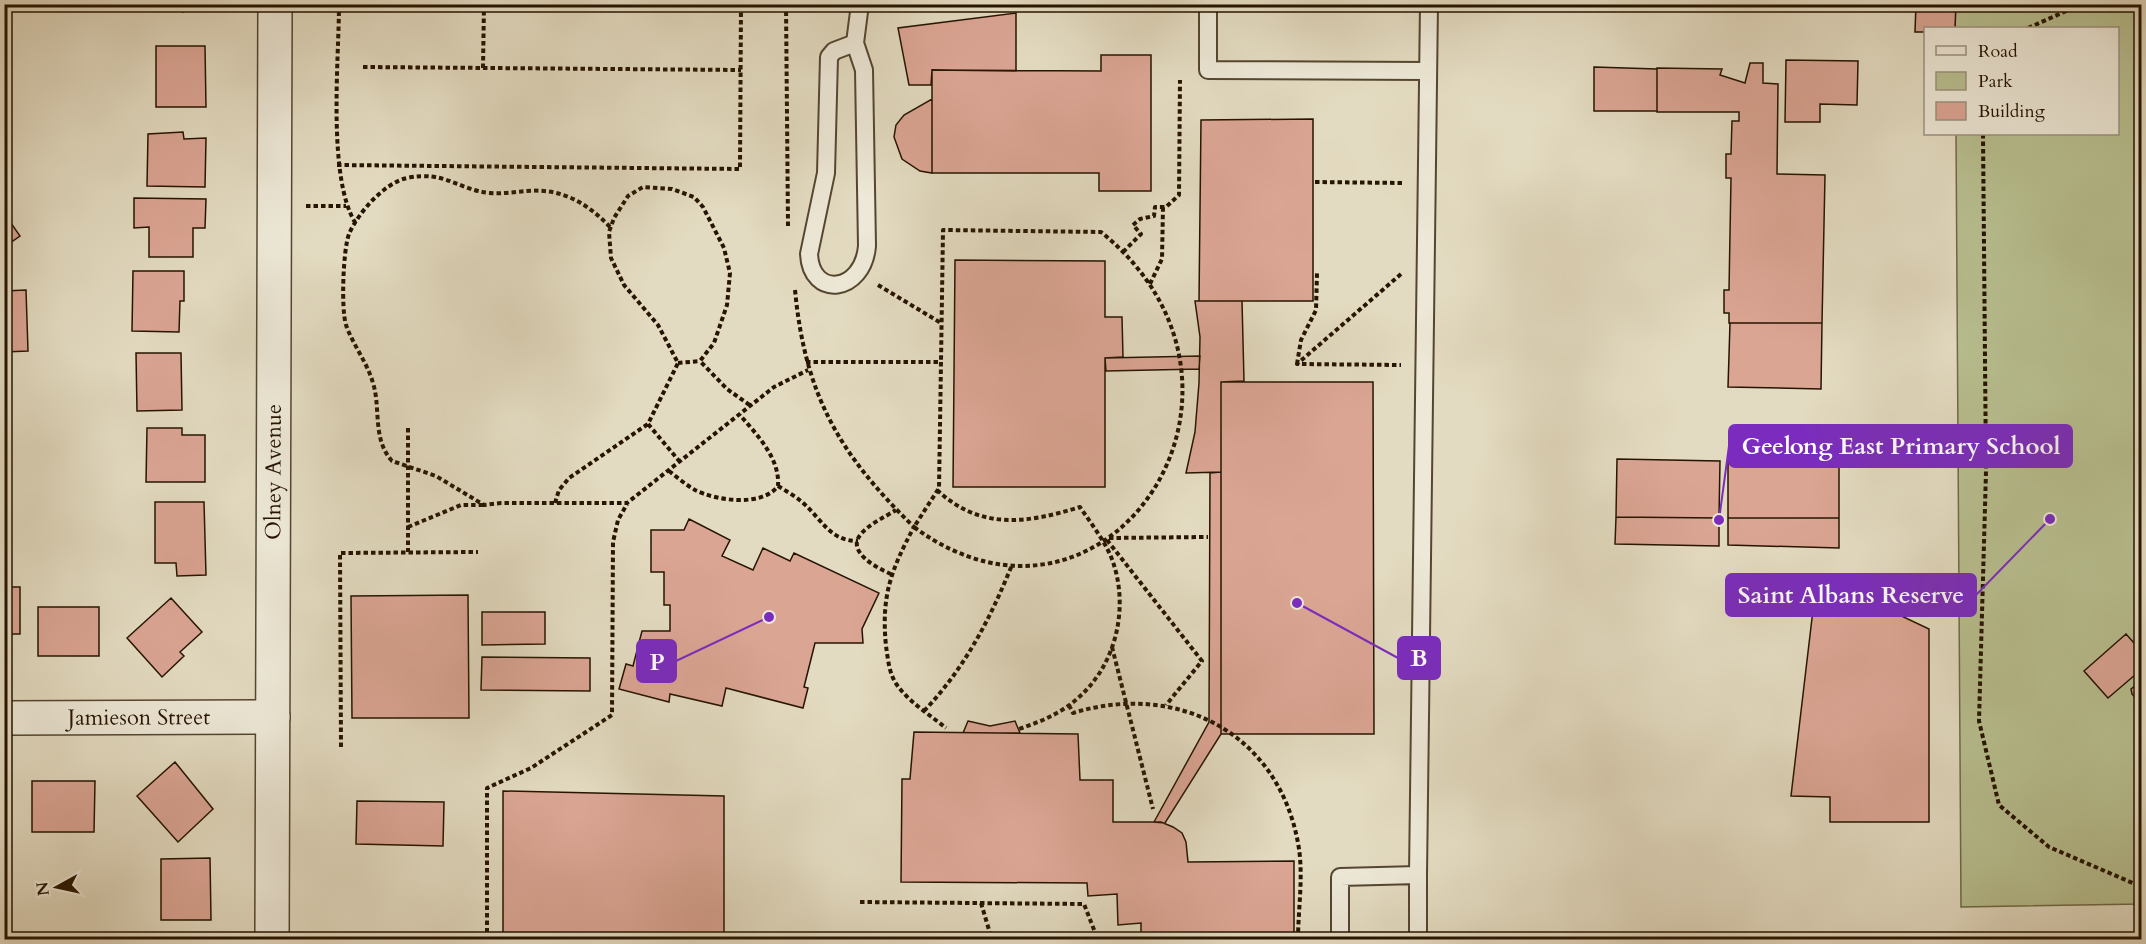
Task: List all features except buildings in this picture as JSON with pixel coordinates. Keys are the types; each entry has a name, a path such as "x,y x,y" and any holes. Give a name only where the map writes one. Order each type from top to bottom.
{"street":[{"name":"Olney Avenue","path":"272,939 275,4"},
{"name":"Jamieson Street","path":"4,718 273,717"}],"lane":[{"path":"855,43 834,51 829,57 826,173 809,254 813,271 825,282 842,284 858,273 864,262 867,246 865,76 864,65 855,43 860,4"},
{"path":"1208,4 1208,70 1428,70"},
{"path":"1418,939 1429,4"},
{"path":"1340,939 1340,877 1418,875"}],"path":[{"path":"339,4 338,165 346,206 356,224"},
{"path":"483,68 484,4"},
{"path":"338,165 740,169 741,4"},
{"path":"786,4 789,238"},
{"path":"2030,27 2082,4"},
{"path":"363,67 741,70"},
{"path":"1123,252 1141,234 1133,225 1140,219 1154,216 1155,207 1163,207 1179,195 1180,80"},
{"path":"1983,135 1986,471 1978,721 1998,805 2049,847 2142,887"},
{"path":"484,505 436,476 392,461 383,445 378,427 374,386 345,318 347,242 356,224 373,201 393,184 407,178 438,177 482,192 540,190 572,197 594,211 610,227"},
{"path":"1315,182 1426,184"},
{"path":"643,187 664,188 686,193 703,207 724,248 730,273 727,305 718,334 707,355 700,361 678,363 651,314 624,285 614,268 610,251 610,227 628,196 643,187"},
{"path":"305,206 346,206"},
{"path":"1150,284 1162,259 1163,207"},
{"path":"794,281 808,370 849,452 864,475 914,527 955,553 1012,565 1059,560 1086,552 1106,540 1144,502 1175,443 1181,415 1183,374 1179,346 1167,314 1150,284 1123,252 1101,232 943,230 938,490 914,527 891,574 884,610 892,677 900,689 946,728"},
{"path":"1297,364 1403,272"},
{"path":"858,273 942,323"},
{"path":"1297,364 1301,340 1316,310 1317,273"},
{"path":"700,361 728,389 751,406"},
{"path":"806,362 941,362"},
{"path":"555,503 559,490 569,478 648,424 678,363"},
{"path":"1297,364 1424,366"},
{"path":"486,939 487,788 531,768 612,715 613,542 618,520 627,503 774,387 808,370"},
{"path":"740,415 773,460 778,486 802,502 833,536 858,542"},
{"path":"648,424 680,462"},
{"path":"408,428 408,552"},
{"path":"669,471 694,490 717,498 763,498 778,486"},
{"path":"938,490 964,509 1008,521 1041,519 1080,507 1202,660 1166,705"},
{"path":"408,527 461,505 627,503"},
{"path":"891,574 865,558 859,551 858,542 862,532 896,510"},
{"path":"1106,540 1208,537"},
{"path":"1019,729 1041,721 1068,705 1095,680 1106,662 1112,646 1119,601 1115,570 1106,540"},
{"path":"341,747 340,553 478,552"},
{"path":"924,711 969,654 991,615 1012,565"},
{"path":"1112,646 1153,809"},
{"path":"1068,705 1073,713 1127,702 1166,705 1203,717 1236,737 1258,758 1279,788 1291,816 1299,851 1298,939"},
{"path":"860,902 1084,904 1098,939"},
{"path":"981,903 992,939"}],"green space":[{"path":"1955,5 2141,5 2141,904 1961,907 1956,135 2119,135 2119,27 1955,27"}],"place":[{"name":"Saint Albans Reserve","path":"2050,519"},
{"name":"Geelong East Primary School","path":"1719,520"},
{"name":"B","path":"1297,603"},
{"name":"P","path":"769,617"}]}
